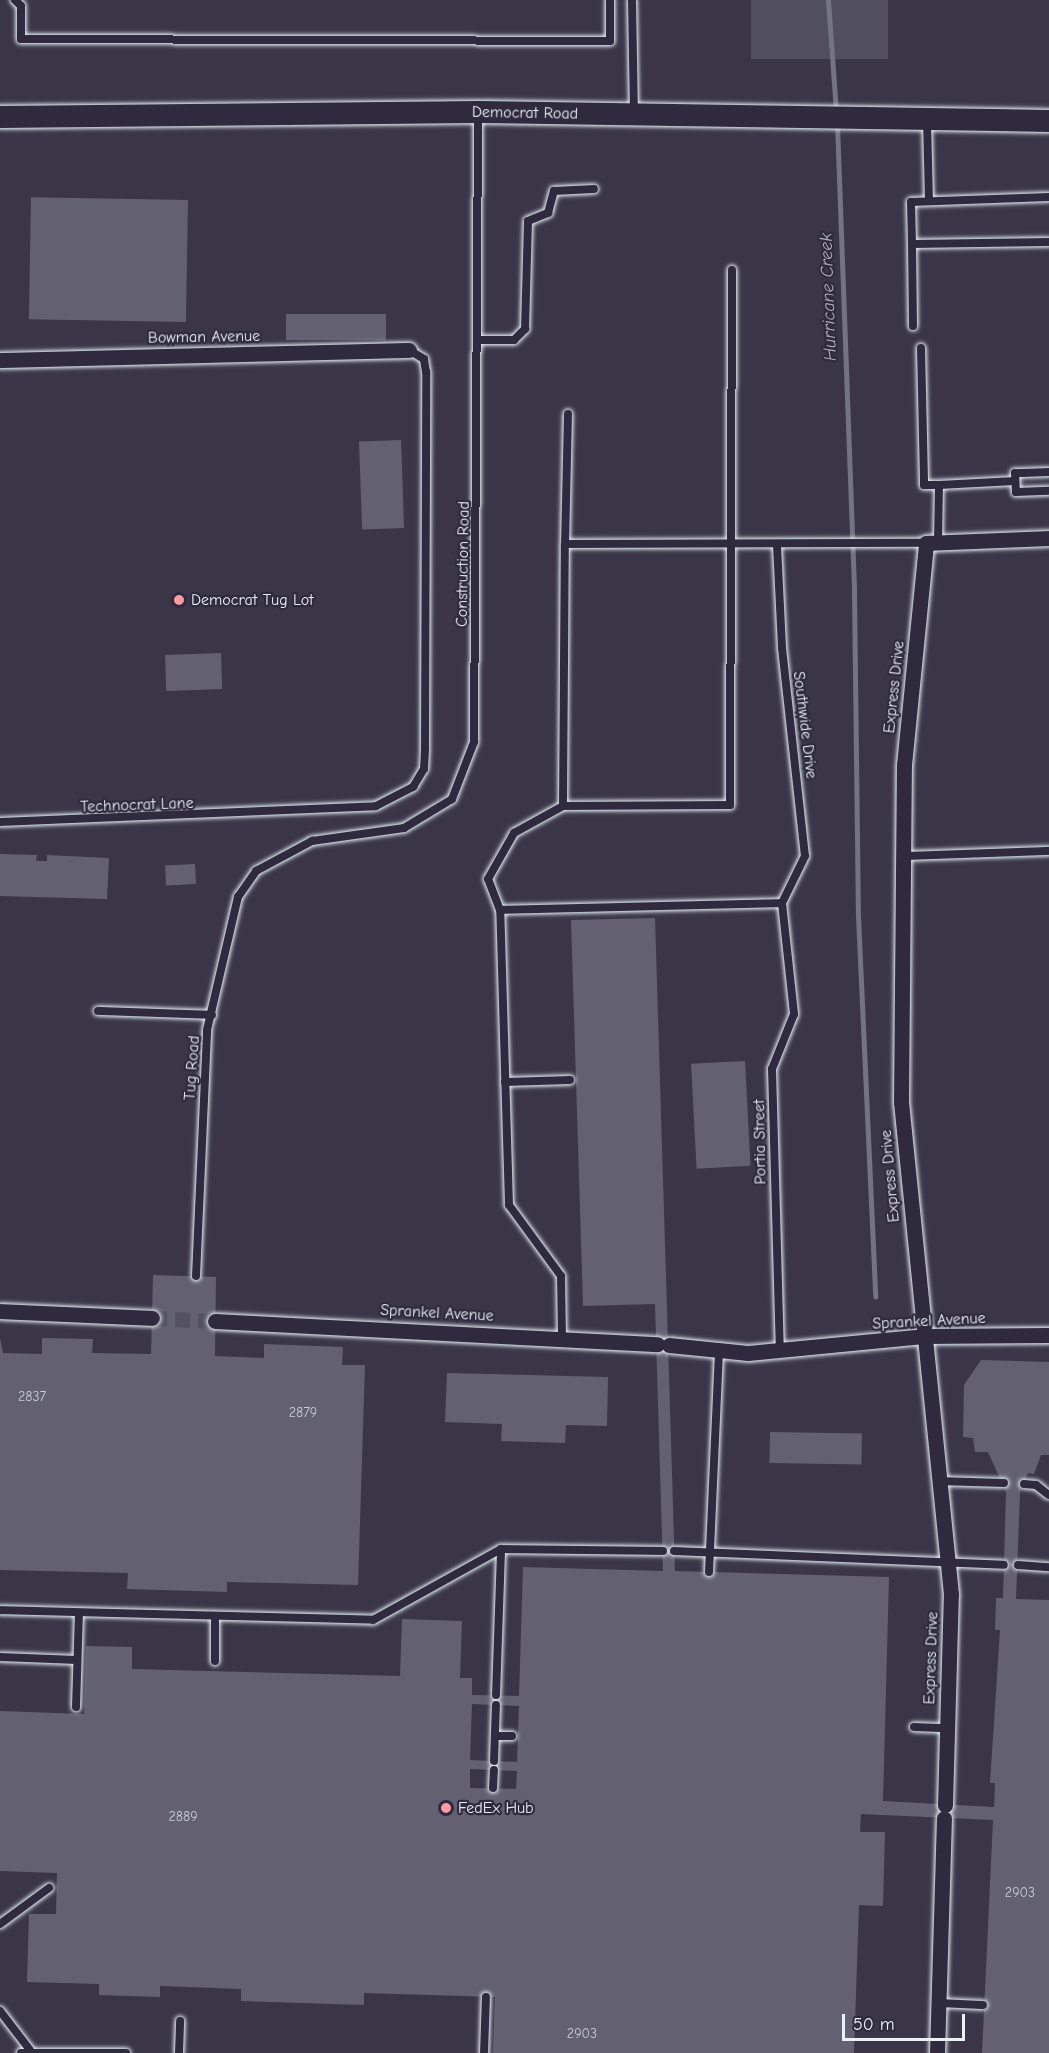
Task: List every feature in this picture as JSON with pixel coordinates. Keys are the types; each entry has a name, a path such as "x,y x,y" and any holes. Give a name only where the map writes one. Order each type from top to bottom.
{"main road":[{"name":"Democrat Road","path":"0,117 478,112 1049,121"}],"street":[{"name":"Bowman Avenue","path":"0,360 409,350"},
{"path":"932,543 1049,538"},
{"name":"Express Drive","path":"932,543 904,765 901,1102 947,1561 946,1728 937,2053"},
{"path":"0,1311 152,1318"},
{"name":"Sprankel Avenue","path":"215,1321 780,1351 923,1336 1049,1335"}],"lane":[{"path":"15,0 21,6 21,39 610,41 610,0"},
{"path":"632,0 634,115"},
{"name":"Construction Road","path":"256,871 312,841 404,828 452,799 474,742 478,112"},
{"path":"927,119 929,201"},
{"path":"478,340 514,340 525,328 528,221 548,213 554,191 594,189"},
{"path":"913,326 911,202 1049,197"},
{"path":"912,244 1049,242"},
{"path":"562,1338 561,1276 509,1205 500,910 488,879 514,833 563,806 730,805 732,270"},
{"path":"921,348 924,485 1016,482"},
{"name":"Technocrat Lane","path":"0,822 274,813 376,806 399,798 424,769 426,372 424,359 409,350"},
{"path":"563,806 568,414"},
{"path":"1049,472 1015,473 1016,492 1049,491"},
{"path":"565,544 932,543 939,485"},
{"name":"Southwide Drive","path":"777,545 782,648 805,856 782,903"},
{"path":"903,856 1049,852"},
{"name":"Tug Road","path":"196,1276 205,1054 238,897 256,871"},
{"path":"500,910 782,903"},
{"name":"Portia Street","path":"780,1351 772,1070 794,1014 782,903"},
{"path":"98,1011 212,1015"},
{"path":"505,1082 570,1080"},
{"path":"710,1572 719,1349"},
{"path":"938,1481 1004,1483"},
{"path":"1024,1484 1036,1485 1049,1496"},
{"path":"0,1610 373,1620 501,1549 663,1551"},
{"path":"496,1695 501,1549"},
{"path":"674,1551 1004,1565"},
{"path":"1018,1565 1049,1567"},
{"path":"76,1707 79,1613"},
{"path":"215,1616 215,1661"},
{"path":"0,1657 77,1660"},
{"path":"494,1761 496,1705"},
{"path":"914,1727 946,1728"},
{"path":"495,1736 512,1736"},
{"path":"493,1788 494,1770"},
{"path":"0,1924 49,1888"},
{"path":"484,2053 486,1997"},
{"path":"938,2003 983,2005"},
{"path":"0,2011 30,2050"},
{"path":"178,2053 180,2021"},
{"path":"21,2053 30,2050 126,2053"}],"shaded area":[{"path":"751,0 888,0 888,59 751,59"}],"building":[{"path":"31,197 188,200 186,322 29,319"},
{"path":"286,314 386,314 386,340 286,340"},
{"path":"401,440 404,528 362,529 359,441"},
{"path":"221,653 222,689 166,691 165,655"},
{"path":"0,854 37,855 36,861 47,861 47,855 109,858 107,899 0,896"},
{"path":"195,864 196,884 166,886 165,866"},
{"name":"FedEx Hub","path":"655,918 675,1571 889,1577 883,1801 994,1807 995,1783 990,1783 1000,1630 995,1630 996,1598 1003,1598 1006,1492 988,1452 975,1452 973,1438 963,1437 964,1385 981,1360 1049,1362 1049,1455 1041,1455 1034,1474 1028,1473 1020,1493 1016,1599 1049,1600 1049,2053 982,2053 993,1820 861,1814 860,1832 885,1832 883,1906 859,1905 854,2053 493,2053 495,1997 364,1993 364,2005 241,2001 241,1989 160,1986 160,1997 99,1995 99,1984 27,1982 29,1914 56,1914 57,1873 0,1871 0,1711 84,1714 86,1646 132,1647 132,1669 400,1676 402,1619 462,1621 460,1678 472,1678 472,1695 519,1696 523,1567 663,1571 655,1304 583,1306 571,920","holes":["472,1704 519,1706 517,1762 470,1760","470,1769 517,1771 516,1789 470,1788"]},
{"path":"745,1061 750,1166 697,1169 691,1064"},
{"path":"153,1275 216,1277 215,1356 264,1358 264,1344 343,1347 342,1365 365,1365 358,1585 227,1582 227,1592 127,1589 128,1573 0,1570 0,1338 3,1353 42,1354 42,1338 93,1339 92,1353 151,1354"},
{"path":"447,1373 608,1377 607,1426 566,1425 565,1443 501,1441 502,1424 445,1422"},
{"path":"770,1432 862,1434 861,1465 769,1463"}],"waterway":[{"name":"Hurricane Creek","path":"828,0 836,112"},
{"path":"837,124 854,593 858,916 875,1297"}],"tunnel":[{"path":"152,1318 215,1321"}],"place":[{"name":"Democrat Tug Lot","path":"179,600"},
{"name":"FedEx Hub","path":"446,1808"}]}
